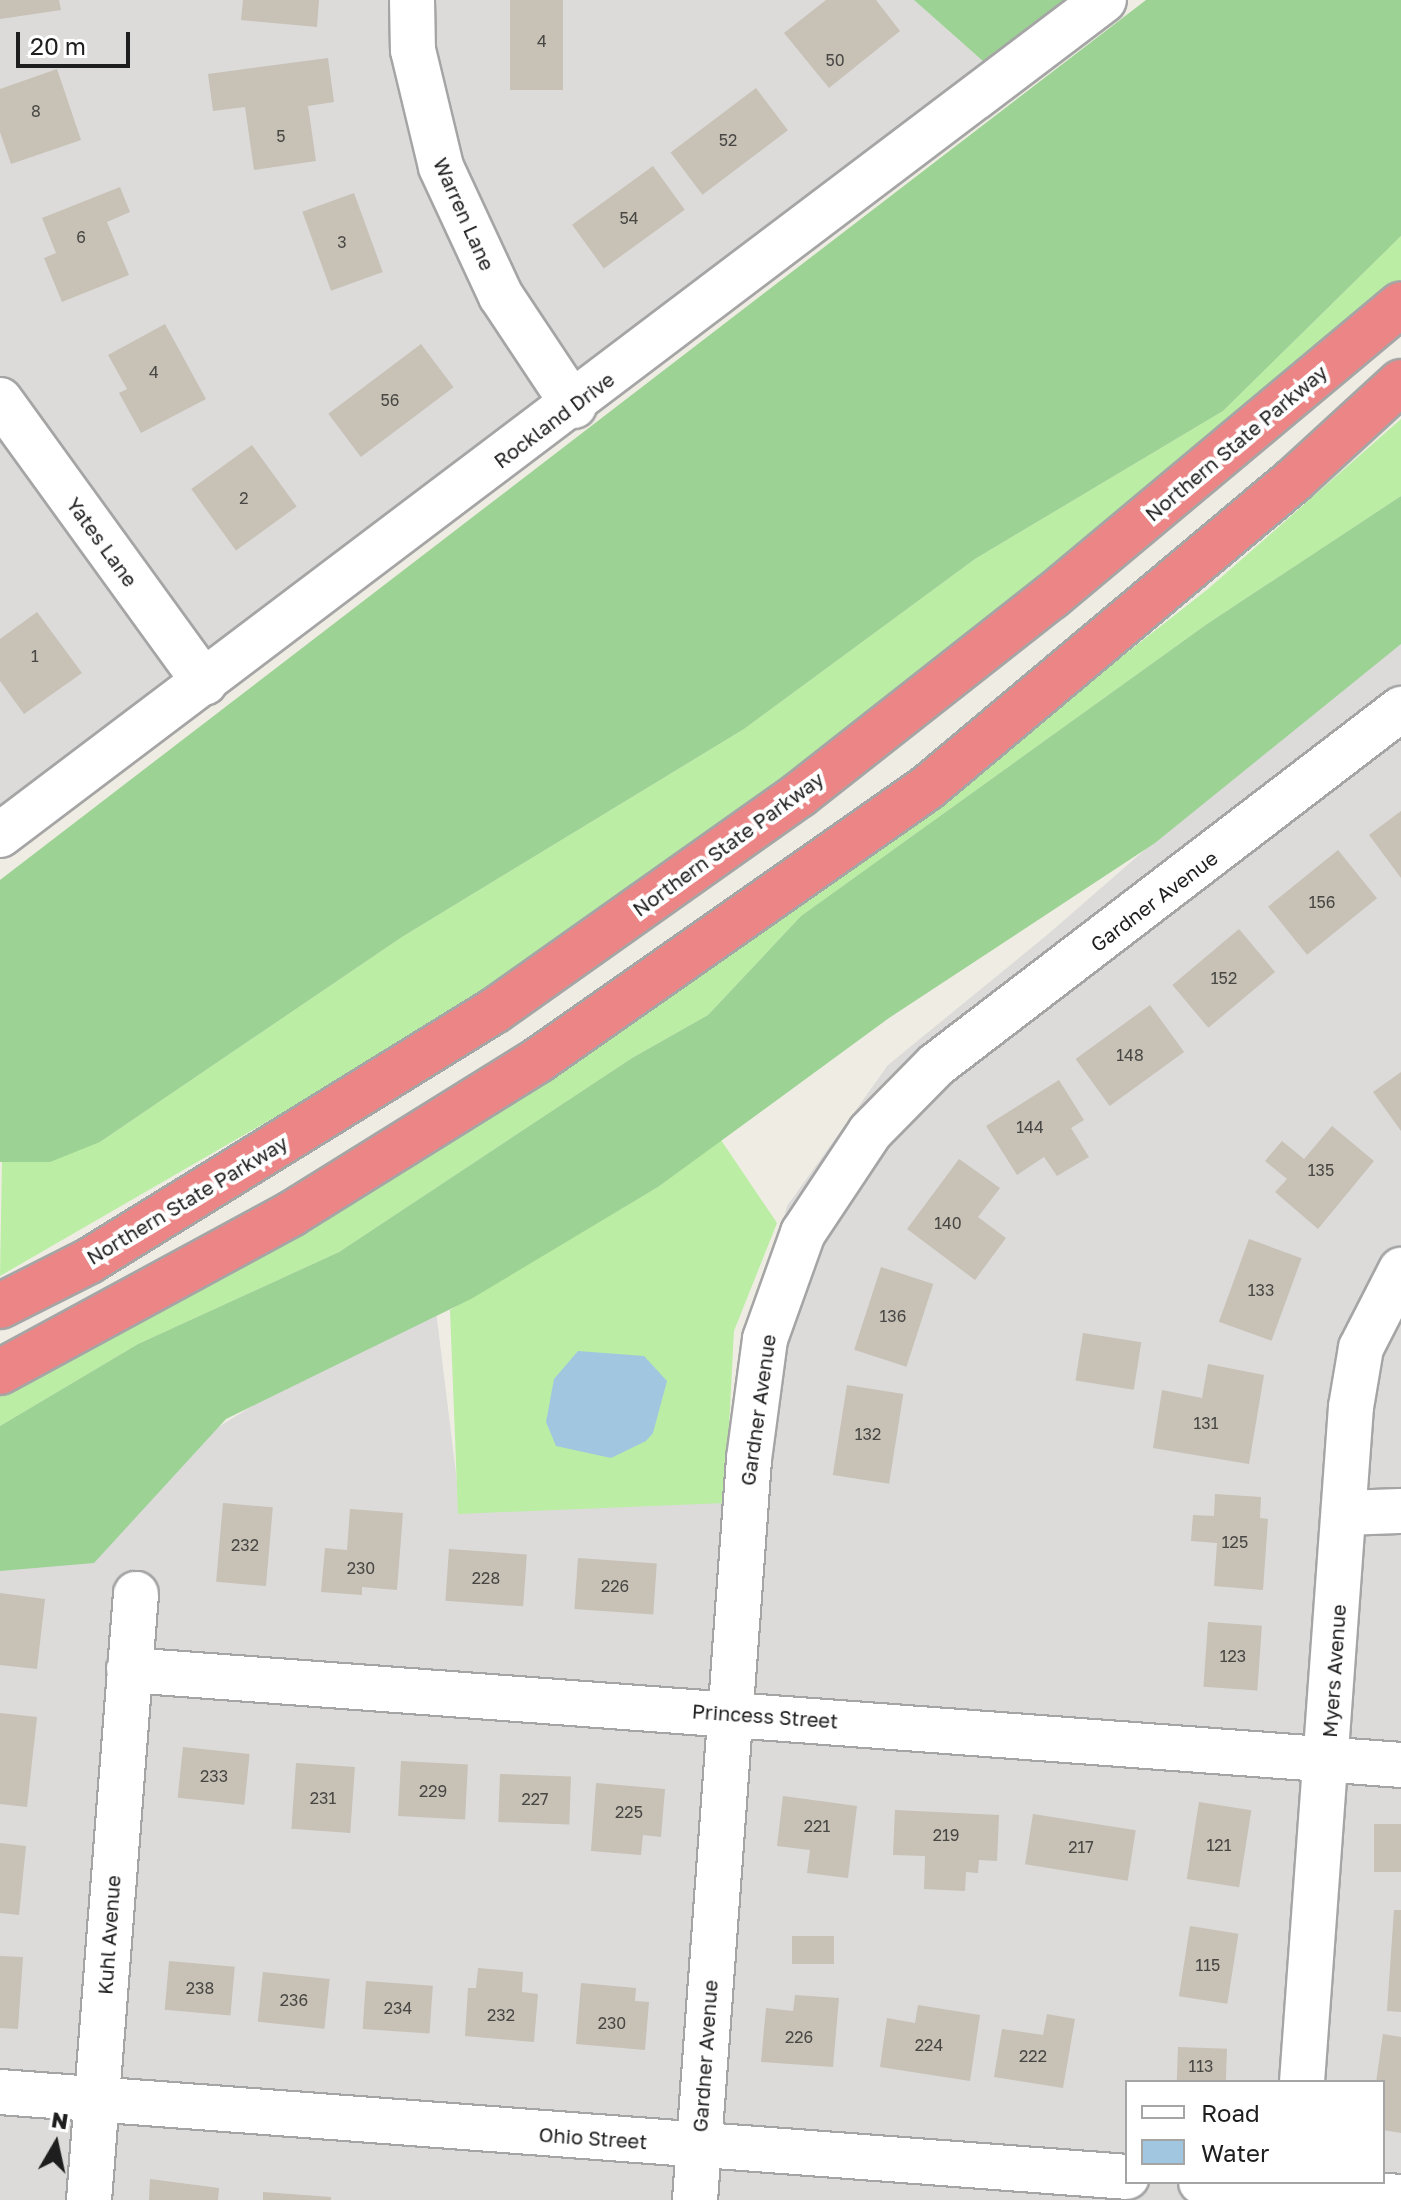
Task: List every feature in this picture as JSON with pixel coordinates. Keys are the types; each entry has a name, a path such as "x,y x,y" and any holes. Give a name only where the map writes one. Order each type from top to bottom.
{"highway":[{"name":"Northern State Parkway","path":"0,1306 89,1261 494,1011 799,795 1051,597 1401,304"},
{"path":"0,1372 291,1214 537,1061 927,788 1294,480 1401,382"}],"street":[{"name":"Warren Lane","path":"412,0 413,50 441,167 501,296 574,406"},
{"name":"Rockland Drive","path":"0,835 574,406 1104,0"},
{"name":"Yates Lane","path":"0,400 205,683"},
{"name":"Gardner Avenue","path":"695,2200 749,1459 765,1339 803,1233 870,1132 936,1065 1401,709"},
{"name":"Myers Avenue","path":"1302,2080 1346,1513 1351,1407 1361,1348 1401,1270"},
{"path":"1346,1513 1401,1511"},
{"name":"Kuhl Avenue","path":"89,2200 78,2100 136,1594"},
{"name":"Princess Street","path":"129,1670 1401,1765"},
{"name":"Ohio Street","path":"0,2092 1125,2177"},
{"path":"1224,2184 1401,2197"}],"shaded area":[{"path":"0,0 914,0 1002,78 0,835"},
{"path":"1401,627 1401,2200 0,2200 0,1548 48,1532 434,1294 459,1498 712,1498 787,1206 888,1065 1047,935"}],"green space":[{"path":"914,0 1104,0 1002,78"},
{"path":"1146,0 1401,0 1401,236 1223,411 975,559 744,729 402,937 100,1142 50,1162 0,1162 0,880"},
{"path":"1401,236 1401,280 1203,453 690,852 403,1043 0,1276 2,1160 100,1142 402,937 744,729 975,559 1223,411"},
{"path":"1401,419 1401,496 1207,624 801,916 708,1015 632,1058 339,1252 138,1344 0,1426 0,1390 707,968 826,889 1208,589"},
{"path":"1401,496 1401,644 1155,843 889,1018 658,1187 471,1299 226,1419 94,1563 0,1571 0,1426 138,1344 339,1252 632,1058 708,1015 801,916 1207,624"},
{"path":"721,1140 777,1223 734,1331 725,1503 458,1514 450,1310 658,1187"}],"water":[{"path":"578,1351 644,1356 667,1381 653,1433 646,1441 611,1458 556,1446 546,1422 554,1379"}],"building":[{"path":"0,0 59,0 61,10 0,19"},
{"path":"243,0 319,0 317,27 241,20"},
{"path":"510,0 563,0 563,90 510,90"},
{"path":"826,0 876,0 900,31 829,88 784,33"},
{"path":"328,58 334,102 308,106 316,161 254,170 245,107 213,111 208,74"},
{"path":"57,69 81,140 11,164 0,132 0,89"},
{"path":"756,88 788,130 702,195 671,152"},
{"path":"653,166 685,210 604,268 572,225"},
{"path":"120,187 130,212 107,222 129,275 62,302 44,258 56,253 42,218"},
{"path":"354,193 383,272 331,291 302,212"},
{"path":"165,324 206,399 141,433 119,393 127,389 108,355"},
{"path":"421,344 453,387 361,457 328,414"},
{"path":"252,445 297,506 236,551 191,489"},
{"path":"37,612 82,673 24,714 0,681 0,639"},
{"path":"1401,811 1401,878 1369,835"},
{"path":"1338,850 1377,898 1307,955 1268,907"},
{"path":"1239,929 1275,972 1208,1028 1172,985"},
{"path":"1150,1005 1184,1052 1110,1106 1076,1059"},
{"path":"1401,1072 1401,1131 1373,1092"},
{"path":"1059,1080 1084,1120 1071,1128 1089,1157 1057,1176 1044,1157 1017,1175 986,1126"},
{"path":"1332,1126 1374,1161 1318,1229 1275,1192 1287,1179 1265,1161 1282,1141 1304,1159"},
{"path":"959,1159 1000,1188 978,1217 1006,1238 975,1280 907,1229"},
{"path":"1249,1239 1302,1258 1272,1341 1219,1322"},
{"path":"881,1267 933,1284 906,1367 854,1350"},
{"path":"1083,1333 1141,1342 1134,1390 1075,1380"},
{"path":"1208,1364 1264,1375 1249,1464 1153,1448 1162,1390 1202,1398"},
{"path":"847,1385 903,1394 889,1484 833,1475"},
{"path":"1215,1494 1261,1497 1260,1518 1268,1519 1263,1590 1214,1586 1217,1543 1191,1541 1193,1515 1214,1516"},
{"path":"223,1503 273,1507 266,1586 216,1582"},
{"path":"350,1509 403,1513 397,1590 362,1587 362,1595 321,1592 325,1548 347,1550"},
{"path":"449,1549 527,1554 523,1606 445,1601"},
{"path":"578,1558 657,1564 653,1614 574,1609"},
{"path":"0,1593 45,1599 37,1669 0,1665"},
{"path":"1208,1622 1262,1626 1257,1691 1203,1687"},
{"path":"0,1713 37,1717 27,1807 0,1804"},
{"path":"183,1747 250,1754 244,1805 178,1798"},
{"path":"401,1761 468,1765 465,1819 398,1816"},
{"path":"296,1763 355,1767 350,1833 291,1829"},
{"path":"500,1774 571,1776 569,1824 498,1822"},
{"path":"596,1783 665,1789 661,1837 643,1835 641,1855 591,1851"},
{"path":"783,1796 857,1806 848,1878 807,1873 810,1850 777,1846"},
{"path":"1199,1802 1251,1810 1239,1887 1187,1879"},
{"path":"895,1810 999,1815 997,1861 979,1860 978,1873 966,1872 965,1891 924,1889 925,1856 893,1855"},
{"path":"1033,1814 1136,1830 1128,1881 1025,1864"},
{"path":"1374,1824 1401,1824 1401,1872 1374,1872"},
{"path":"0,1843 26,1846 19,1915 0,1913"},
{"path":"1394,1910 1401,1910 1401,2012 1387,2011"},
{"path":"1190,1926 1238,1934 1227,2004 1179,1996"},
{"path":"792,1936 834,1936 834,1964 792,1964"},
{"path":"0,1956 23,1957 18,2029 0,2028"},
{"path":"169,1961 235,1967 230,2016 165,2010"},
{"path":"478,1968 523,1972 522,1992 538,1994 534,2042 465,2036 468,1988 476,1988"},
{"path":"263,1972 330,1979 324,2029 258,2022"},
{"path":"366,1981 433,1986 429,2034 363,2029"},
{"path":"581,1983 636,1988 635,2001 649,2002 645,2050 576,2044"},
{"path":"795,1995 839,1998 833,2067 761,2062 766,2008 793,2011"},
{"path":"918,2005 980,2015 970,2081 880,2067 887,2018 915,2023"},
{"path":"1047,2014 1075,2019 1063,2088 994,2077 1002,2029 1043,2035"},
{"path":"1383,2034 1401,2037 1401,2133 1385,2130 1385,2080 1376,2080"},
{"path":"1178,2047 1227,2049 1226,2080 1177,2080"},
{"path":"150,2179 219,2188 218,2200 149,2200"},
{"path":"263,2192 331,2197 331,2200 263,2200"}]}
